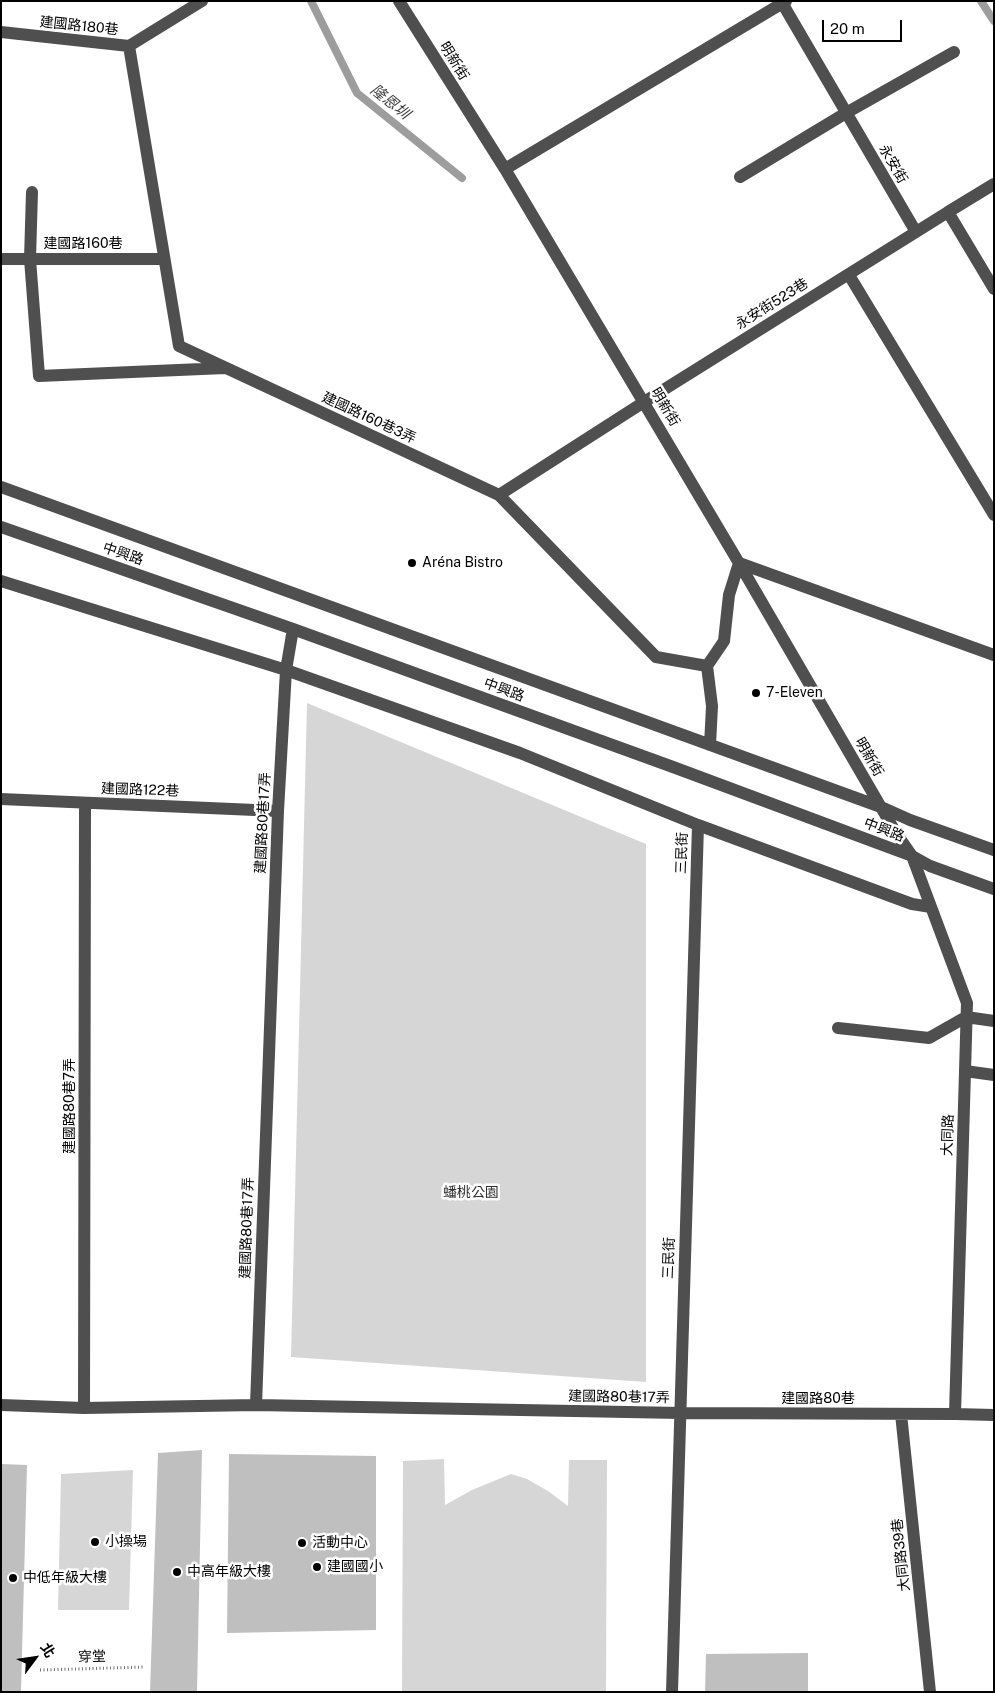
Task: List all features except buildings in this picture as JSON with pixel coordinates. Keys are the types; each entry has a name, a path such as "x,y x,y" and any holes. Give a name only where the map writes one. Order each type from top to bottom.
{"street":[{"name":"建國路180巷","path":"1,32 129,46 202,1"},
{"name":"明新街","path":"399,1 505,169 739,563 896,833"},
{"path":"505,169 783,2"},
{"name":"永安街","path":"783,2 916,232"},
{"name":"建國路160巷3弄","path":"129,46 179,346 499,495 656,657 707,666"},
{"path":"740,177 846,113 954,52"},
{"path":"916,232 994,184"},
{"path":"32,192 30,259 39,376 227,368"},
{"path":"948,212 994,289"},
{"name":"永安街523巷","path":"499,495 916,232"},
{"name":"建國路160巷","path":"1,259 164,259"},
{"path":"849,275 994,515"},
{"name":"中興路","path":"1,487 881,807 910,820 994,850"},
{"name":"中興路","path":"1,527 293,629 674,767 912,856 930,866 994,889"},
{"path":"710,745 712,706 707,666 724,641 730,595 739,563 994,655"},
{"path":"1,582 286,670 520,753 698,825 912,904 931,907"},
{"name":"建國路80巷17弄","path":"293,629 286,670 278,811 256,1405 680,1413"},
{"name":"建國路122巷","path":"1,799 278,811"},
{"name":"建國路80巷7弄","path":"84,1408 86,803"},
{"name":"三民街","path":"672,1692 698,825"},
{"name":"大同路","path":"896,833 912,856 967,1004 955,1414"},
{"path":"838,1028 929,1038 966,1017 994,1020"},
{"path":"965,1071 994,1075"},
{"path":"1,1405 84,1408 256,1405"},
{"name":"建國路80巷","path":"680,1413 955,1414"},
{"name":"大同路39巷","path":"902,1414 930,1692"},
{"path":"955,1414 994,1415"}],"path":[{"name":"穿堂","path":"40,1670 145,1667"}],"green space":[{"name":"蟠桃公園","path":"307,703 646,844 646,1382 291,1357"},
{"path":"444,1459 445,1505 472,1490 511,1474 527,1479 548,1491 568,1506 569,1460 607,1460 606,1692 402,1692 403,1461"},
{"name":"小操場","path":"133,1470 129,1610 58,1610 61,1474"}],"waterway":[{"name":"隆恩圳","path":"311,1 357,93 462,178"},
{"path":"981,1 994,21"}],"place":[{"name":"Aréna Bistro","path":"412,563"},
{"name":"7-Eleven","path":"756,693"},
{"name":"小操場","path":"95,1542"},
{"name":"活動中心","path":"302,1543"},
{"name":"建國國小","path":"317,1567"},
{"name":"中高年級大樓","path":"177,1572"},
{"name":"中低年級大樓","path":"13,1578"}]}
